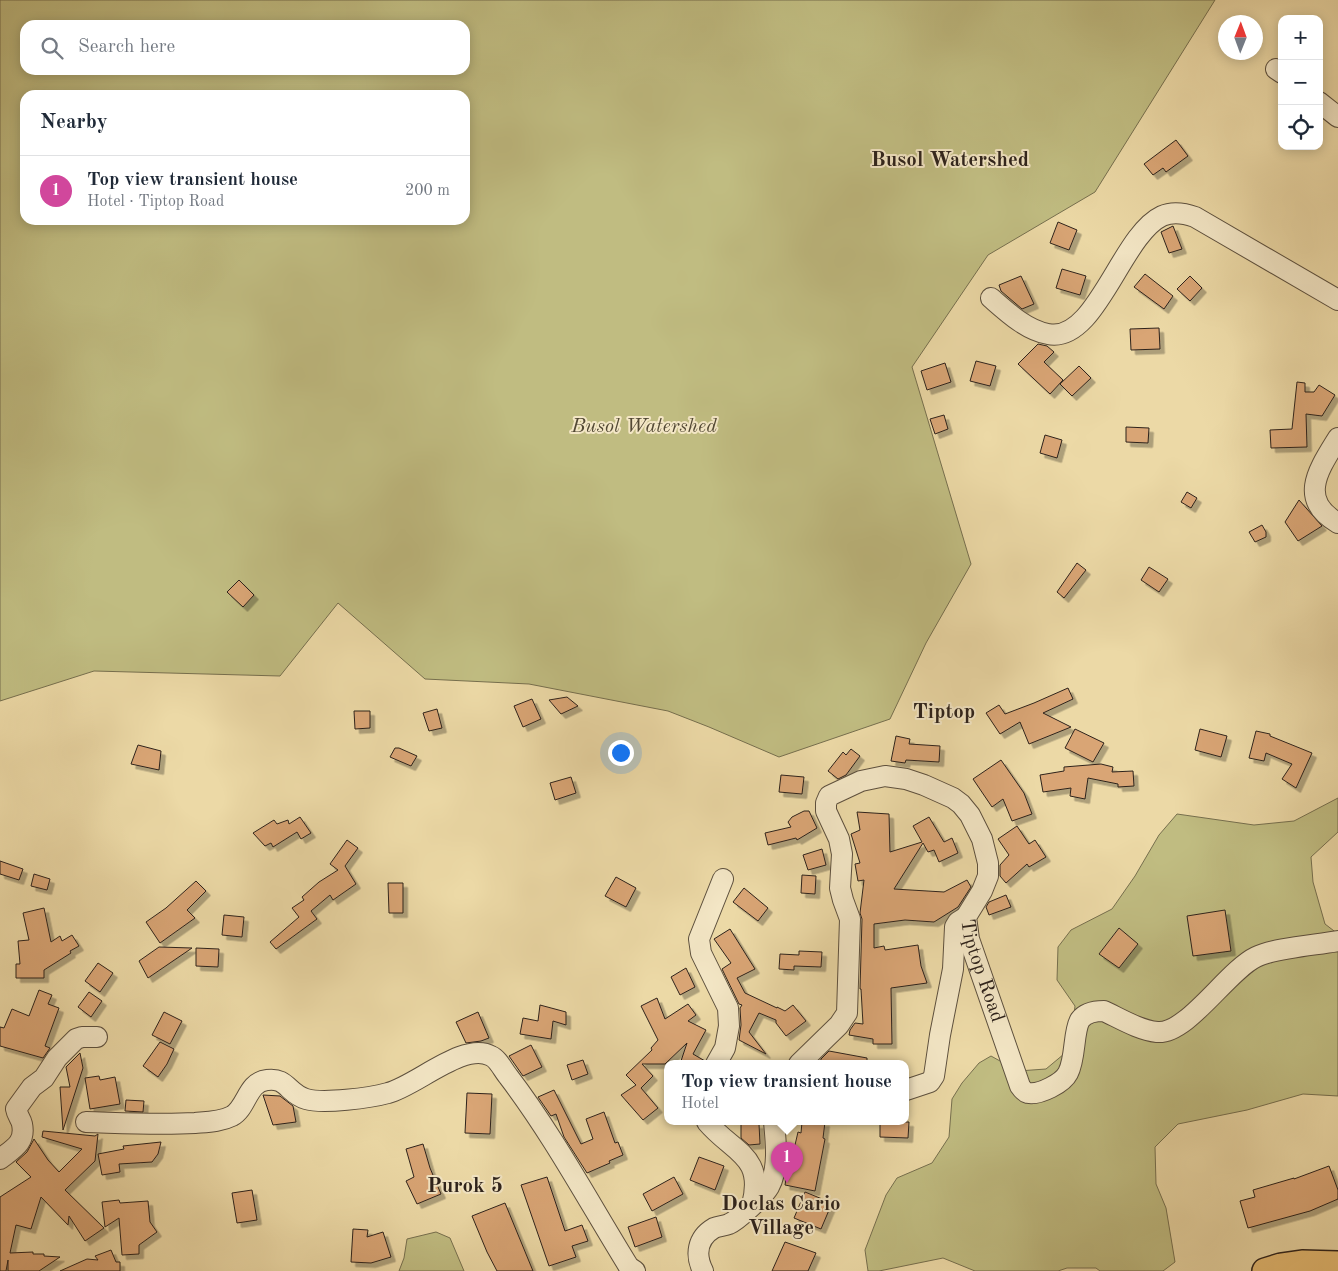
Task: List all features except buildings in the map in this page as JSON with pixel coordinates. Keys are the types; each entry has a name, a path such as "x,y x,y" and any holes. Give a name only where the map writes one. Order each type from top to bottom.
{"main road":[{"path":"1265,1271 1281,1266 1302,1263 1327,1266"}],"street":[{"path":"1323,105 1338,117"},
{"path":"991,298 1021,322 1037,330 1048,334 1068,333 1078,326 1089,313 1137,240 1149,226 1161,216 1183,213 1195,217 1338,300"},
{"path":"1338,438 1320,467 1315,483 1314,497 1319,508 1338,523"},
{"name":"Tiptop Road","path":"802,1060 839,1025 847,1013 850,919 840,888 842,854 839,840 826,811 826,803 829,796 861,781 885,776 906,779 953,798 970,815 982,839 988,863 988,876 982,891 966,917 969,939 1023,1091 1029,1093 1044,1090 1060,1082 1068,1074 1079,1024 1081,1018 1087,1014 1104,1011 1144,1029 1159,1032 1167,1031 1180,1025 1242,966 1256,957 1338,941"},
{"path":"718,1060 725,1048 729,1026 728,1008 701,953 699,939 723,878"},
{"path":"909,1089 930,1082 934,1076 953,969 955,927 958,922 966,917"},
{"path":"0,1159 21,1143 24,1135 16,1109 32,1087 44,1078 57,1058 76,1039 97,1037"},
{"path":"86,1122 168,1124 221,1120 234,1115 253,1087 264,1080 275,1079 282,1081 298,1097 316,1101 342,1100 383,1094 414,1082 461,1056 482,1053 493,1056 526,1100 627,1270"},
{"path":"710,1125 750,1161 755,1174 755,1193 752,1205"},
{"path":"703,1271 697,1256 702,1237 715,1228 730,1224 769,1187 775,1169 774,1125"}],"green space":[{"name":"Busol Watershed","path":"0,0 1215,0 1095,192 988,255 912,367 971,564 926,643 890,719 779,757 668,711 529,684 425,679 338,603 280,676 94,671 0,701"},
{"path":"1338,798 1338,832 1311,857 1313,882 1325,924 1338,934 1338,1096 1303,1094 1247,1110 1178,1124 1155,1147 1156,1184 1166,1208 1175,1262 1163,1271 1100,1271 1096,1268 1067,1268 1058,1271 975,1271 943,1258 879,1271 868,1271 865,1250 886,1195 897,1178 932,1163 949,1137 952,1099 962,1083 979,1063 991,1056 1018,1071 1046,1069 1070,1049 1075,1006 1057,980 1058,947 1071,930 1112,909 1135,876 1159,835 1177,814 1254,825 1294,821"},
{"path":"436,1232 450,1238 464,1271 399,1271 404,1258 407,1239"}],"place":[{"name":"Top view transient house","path":"787,1183"}],"district":[{"name":"Busol Watershed","path":"950,160"},
{"name":"Tiptop","path":"944,712"},
{"name":"Purok 5","path":"465,1186"},
{"name":"Doclas Cario Village","path":"781,1216"}]}
